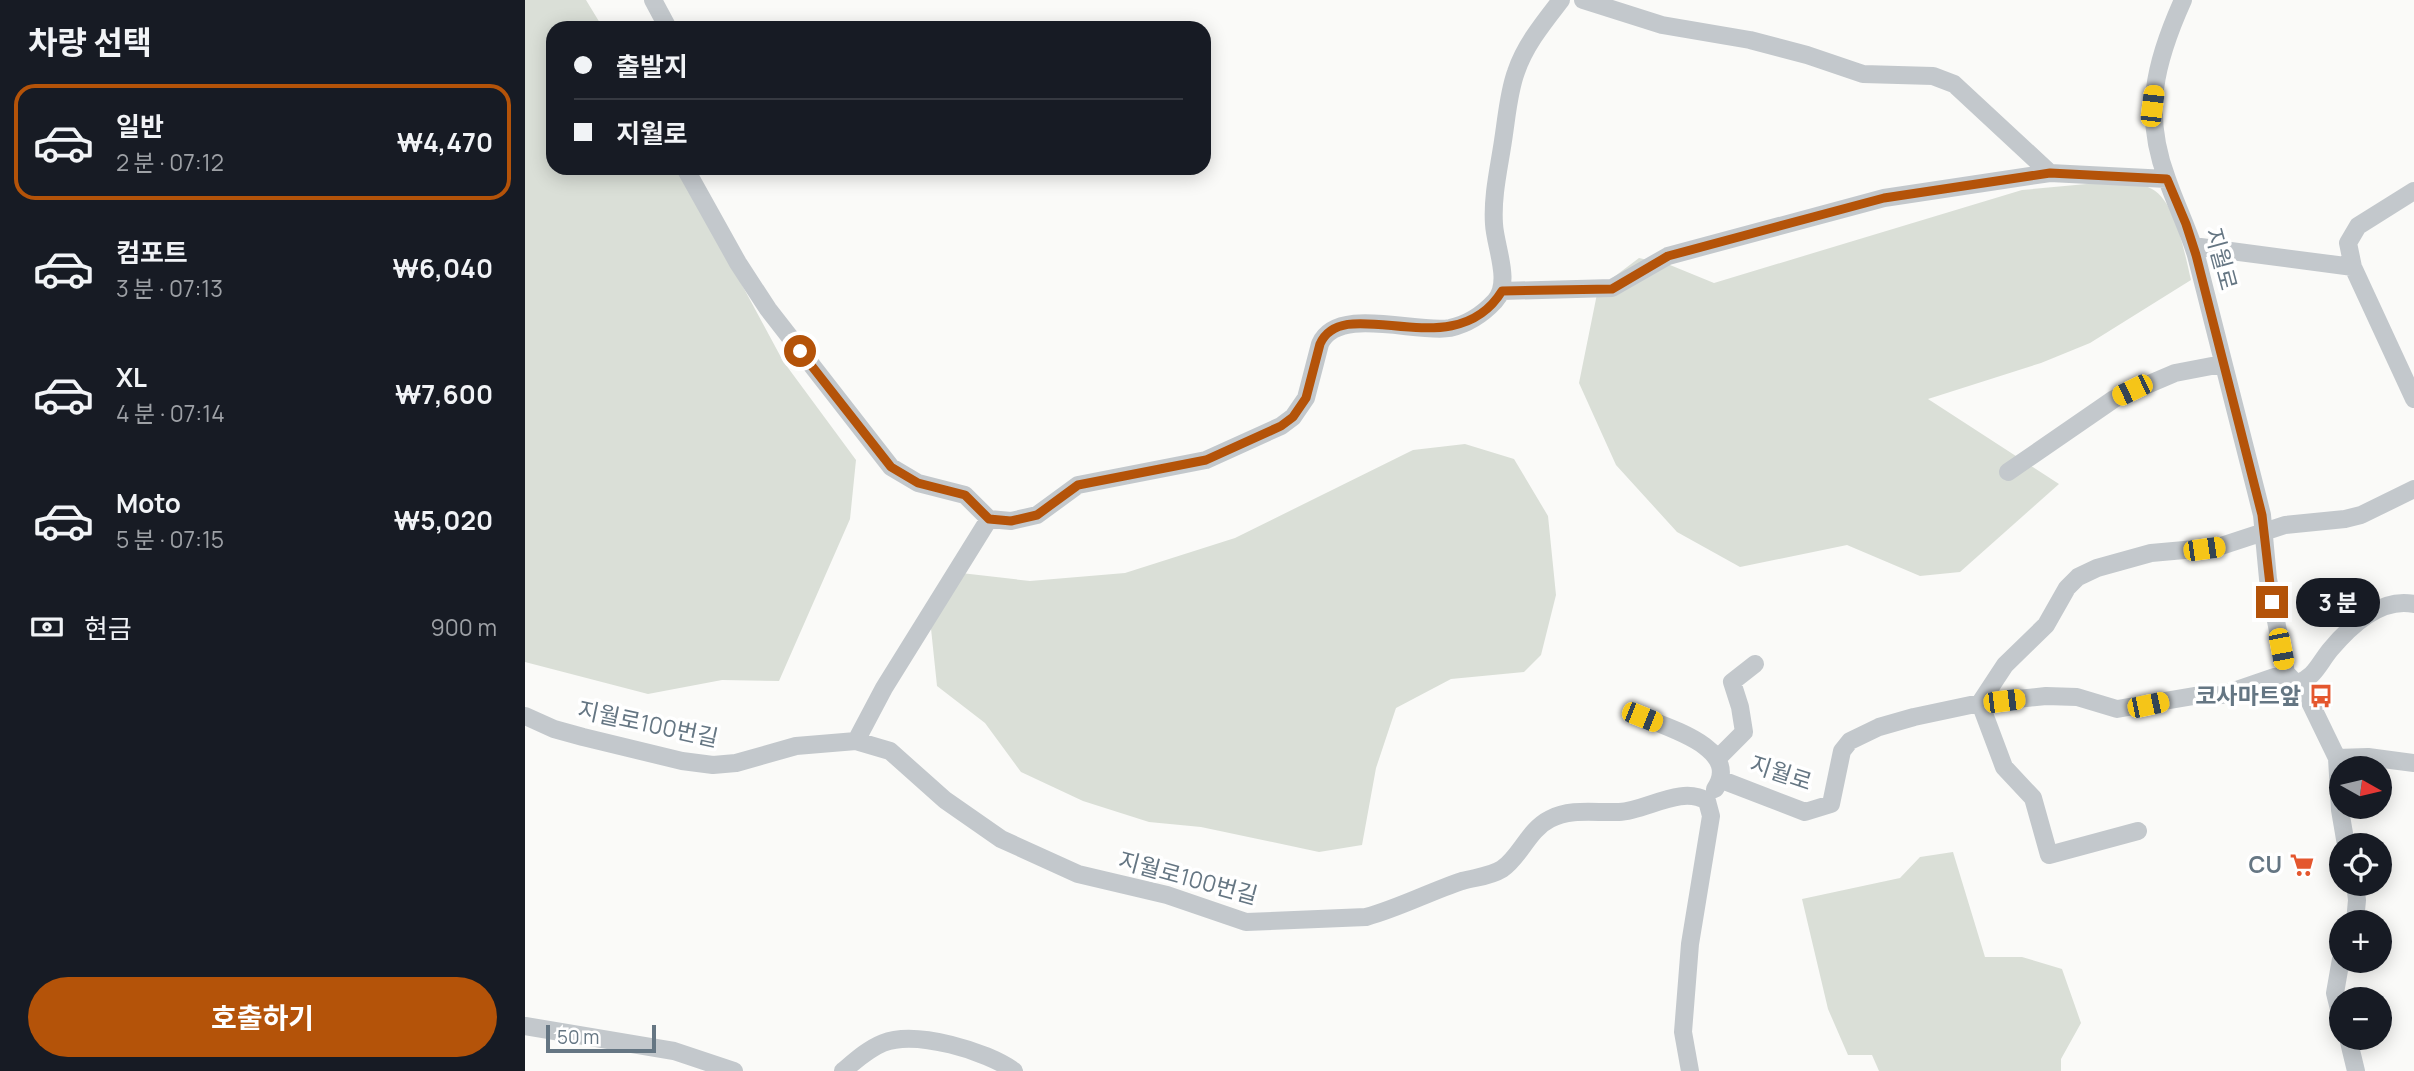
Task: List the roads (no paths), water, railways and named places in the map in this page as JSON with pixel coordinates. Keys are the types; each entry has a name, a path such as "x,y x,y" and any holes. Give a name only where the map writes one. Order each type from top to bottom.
{"street":[{"path":"653,0 664,21"},
{"path":"688,175 738,263 768,309 879,455 891,467 918,483 965,495 989,519 1011,521 1037,515 1069,490 1089,482 1222,454 1293,417 1311,386 1324,335 1332,329 1376,324 1449,328 1469,323 1496,300 1502,291 1494,225 1494,201 1512,83 1529,43 1561,0"},
{"path":"1583,0 1662,24 1749,40 1807,55 1863,74 1919,74 1945,79 1954,84 2050,173"},
{"name":"지월로","path":"2183,0 2159,64 2152,106 2153,126 2167,179 2193,246 2257,495 2268,579 2291,678 2306,694 2336,756"},
{"path":"1502,291 1612,289 1668,256 1884,198 2050,173 2167,179"},
{"path":"2414,191 2358,226 2351,234 2348,253 2414,399"},
{"path":"2193,246 2353,267"},
{"path":"2008,472 2114,399 2164,377 2222,364"},
{"path":"2138,831 2049,855 2033,798 2004,767 1980,703 2005,665 2046,625 2067,588 2078,577 2130,556 2218,547 2285,526 2361,515 2414,489"},
{"path":"856,741 884,688 989,519"},
{"path":"2291,678 2309,679 2334,646 2365,617 2388,605 2414,604"},
{"path":"1717,759 1744,732 1741,707 1732,682 1755,664"},
{"name":"지월로","path":"1721,780 1805,811 1826,807 1831,803 1842,751 1850,741 1879,727 1914,717 1980,703 2046,696 2066,697 2117,709 2194,696 2222,695 2291,678"},
{"name":"지월로100번길","path":"525,716 573,734 682,761 713,765 736,763 796,746 856,741 890,751 945,800 1021,850 1078,874 1150,890 1234,919 1257,923 1366,917 1464,880 1490,876 1508,865 1537,827 1561,814 1584,811 1622,812 1681,797 1700,797 1707,801"},
{"path":"1642,717 1707,747 1717,759 1721,780 1707,801 1710,816 1692,919 1683,1032 1690,1071"},
{"path":"2392,760 2414,763"},
{"path":"525,1026 674,1051 734,1071"},
{"path":"843,1071 872,1049 884,1043 904,1039 971,1049 999,1060 1014,1071"},
{"path":"2351,1050 2356,1071"}],"place":[{"name":"코사마트앞","path":"2321,696"},
{"name":"CU","path":"2302,865"}]}
